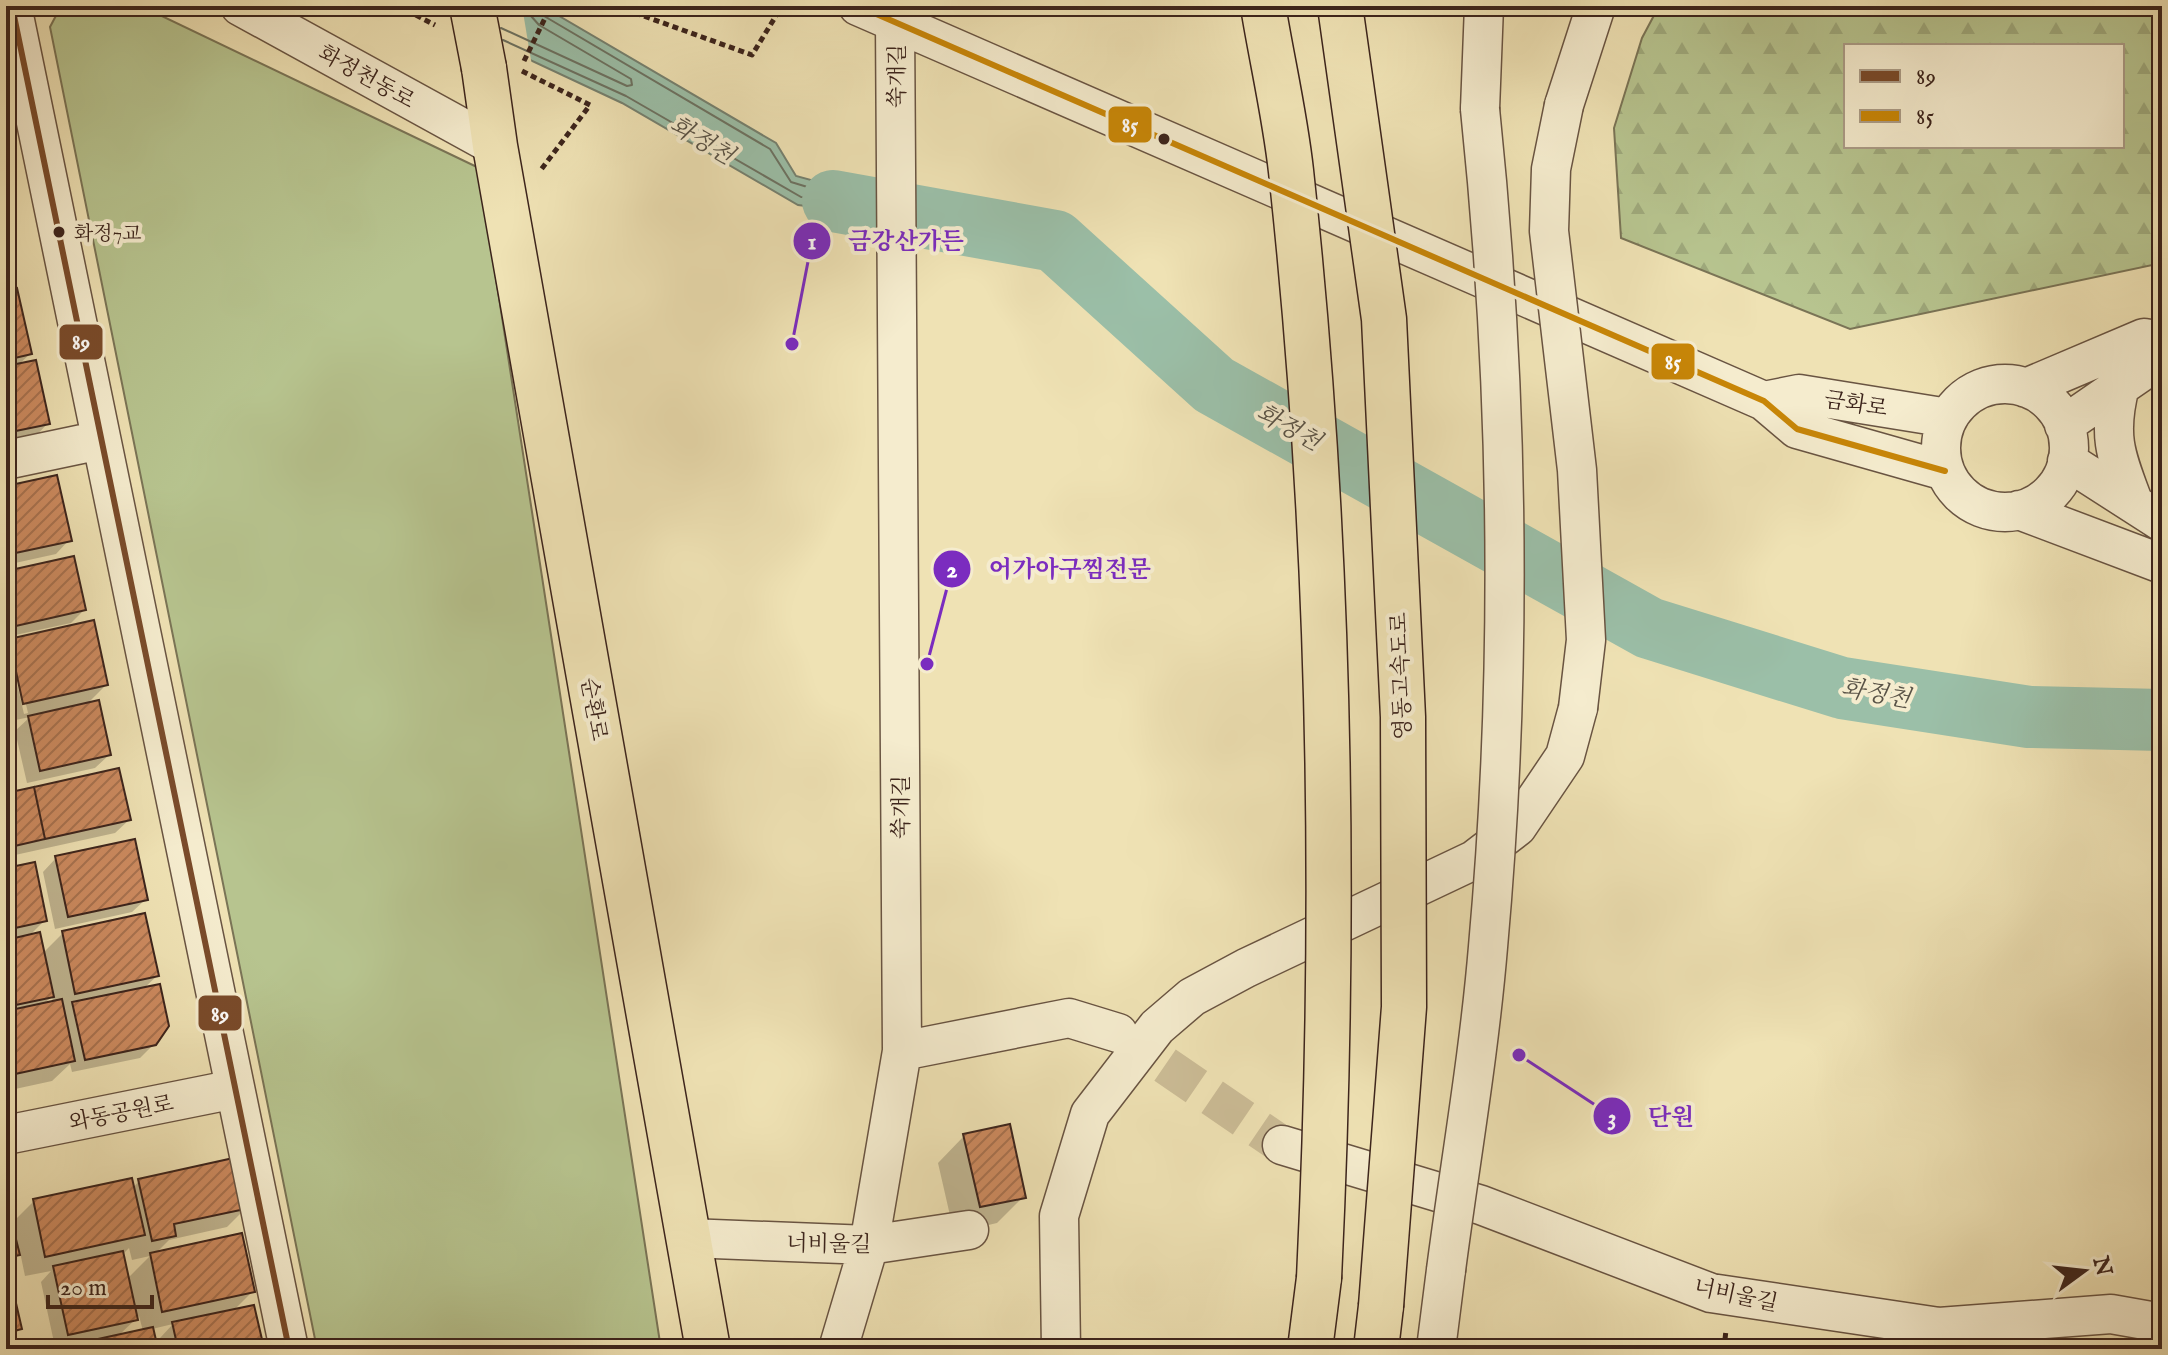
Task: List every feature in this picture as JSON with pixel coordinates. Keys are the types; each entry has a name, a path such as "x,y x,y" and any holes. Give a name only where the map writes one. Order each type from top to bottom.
{"main road":[{"name":"순환로","path":"472,6 502,69 495,146 708,1349"},
{"path":"1263,6 1290,168 1317,477 1331,841 1326,1133 1319,1278 1310,1349"},
{"name":"영동고속도로","path":"1340,6 1384,319 1403,717 1404,1007 1376,1349"}],"street":[{"path":"12,6 289,1349"},
{"name":"화정천동로","path":"240,6 495,146"},
{"name":"금화로","path":"858,6 1764,401 1797,429 1945,471"},
{"path":"1436,1349 1488,948 1501,729 1504,451 1491,212 1480,109 1484,6"},
{"path":"1061,1349 1059,1216 1090,1114 1157,1027 1192,997 1246,968 1474,860 1517,827 1565,756 1578,708 1586,640 1578,486 1549,231 1551,169 1564,105 1596,6"},
{"name":"쑥개길","path":"838,1349 869,1245 902,1051 895,22"},
{"path":"2026,388 2144,338 2162,341"},
{"path":"2148,513 2066,443 2042,396 2026,388 2008,384 1973,392 1948,418 1942,435 1945,471 1954,487 1967,500 2001,512 2019,510 2051,493 2066,443 2120,386 2154,363 2162,351"},
{"path":"2120,386 2111,421 2116,458 2148,513"},
{"name":"금화로","path":"1764,401 1799,394 1948,418"},
{"path":"6,460 101,440"},
{"path":"2019,510 2162,564"},
{"path":"902,1051 1069,1018 1118,1033"},
{"name":"와동공원로","path":"6,1135 235,1089"},
{"name":"너비울길","path":"1282,1145 1481,1205 1711,1293 1939,1327 2111,1314 2162,1323"},
{"name":"너비울길","path":"688,1238 869,1245 969,1230"}],"path":[{"path":"502,69 551,6"},
{"path":"616,6 752,55 782,6"}],"green space":[{"path":"65,6 141,6 479,168 661,1349 317,1349 50,27 59,10"},
{"path":"1659,6 2162,6 2162,263 1850,329 1621,238 1614,128 1642,38"}],"water":[{"path":"415,6 542,6 776,143 796,176 877,198 880,215 798,205 622,103"}],"pier":[{"path":"419,6 522,6 532,66 430,20 420,14"}],"building":[{"path":"17,288 32,354 6,360 6,291"},
{"path":"36,360 50,424 6,433 6,366"},
{"path":"57,475 72,541 6,555 6,486"},
{"path":"74,556 86,610 7,628 6,571"},
{"path":"94,620 108,685 23,704 9,639"},
{"path":"99,700 111,755 40,771 28,716"},
{"path":"119,768 131,820 45,839 34,787"},
{"path":"34,787 45,839 6,848 6,793"},
{"path":"135,839 148,900 68,917 55,856"},
{"path":"35,862 47,921 6,930 6,868"},
{"path":"145,913 159,976 75,994 62,931"},
{"path":"40,932 54,997 6,1007 6,940"},
{"path":"160,984 169,1026 156,1045 85,1060 72,1002"},
{"path":"62,999 75,1061 6,1076 6,1011"},
{"path":"1010,1124 1026,1198 980,1207 963,1134"},
{"path":"238,1157 250,1208 174,1224 176,1236 152,1241 138,1179"},
{"path":"132,1178 145,1235 45,1257 33,1199"},
{"path":"6,1200 20,1255 6,1258"},
{"path":"242,1233 255,1292 162,1312 150,1253"},
{"path":"123,1251 138,1320 68,1335 53,1266"},
{"path":"6,1273 9,1273 22,1329 6,1333"},
{"path":"254,1305 264,1348 178,1349 172,1322"},
{"path":"153,1327 158,1349 76,1349 75,1344"}],"waterway":[{"name":"화정천","path":"833,201 1055,241 1214,385 1649,628 1842,688 2029,717 2162,720"}],"tunnel":[{"path":"1118,1033 1282,1145"}],"transit line":[{"name":"89","path":"12,6 289,1349"},
{"name":"85","path":"858,6 1764,401 1797,429 1945,471"}],"place":[{"name":"화정7교","path":"59,232"},
{"name":"금강산가든","path":"792,344"},
{"name":"어가아구찜전문","path":"927,664"},
{"name":"단원","path":"1519,1055"}]}
